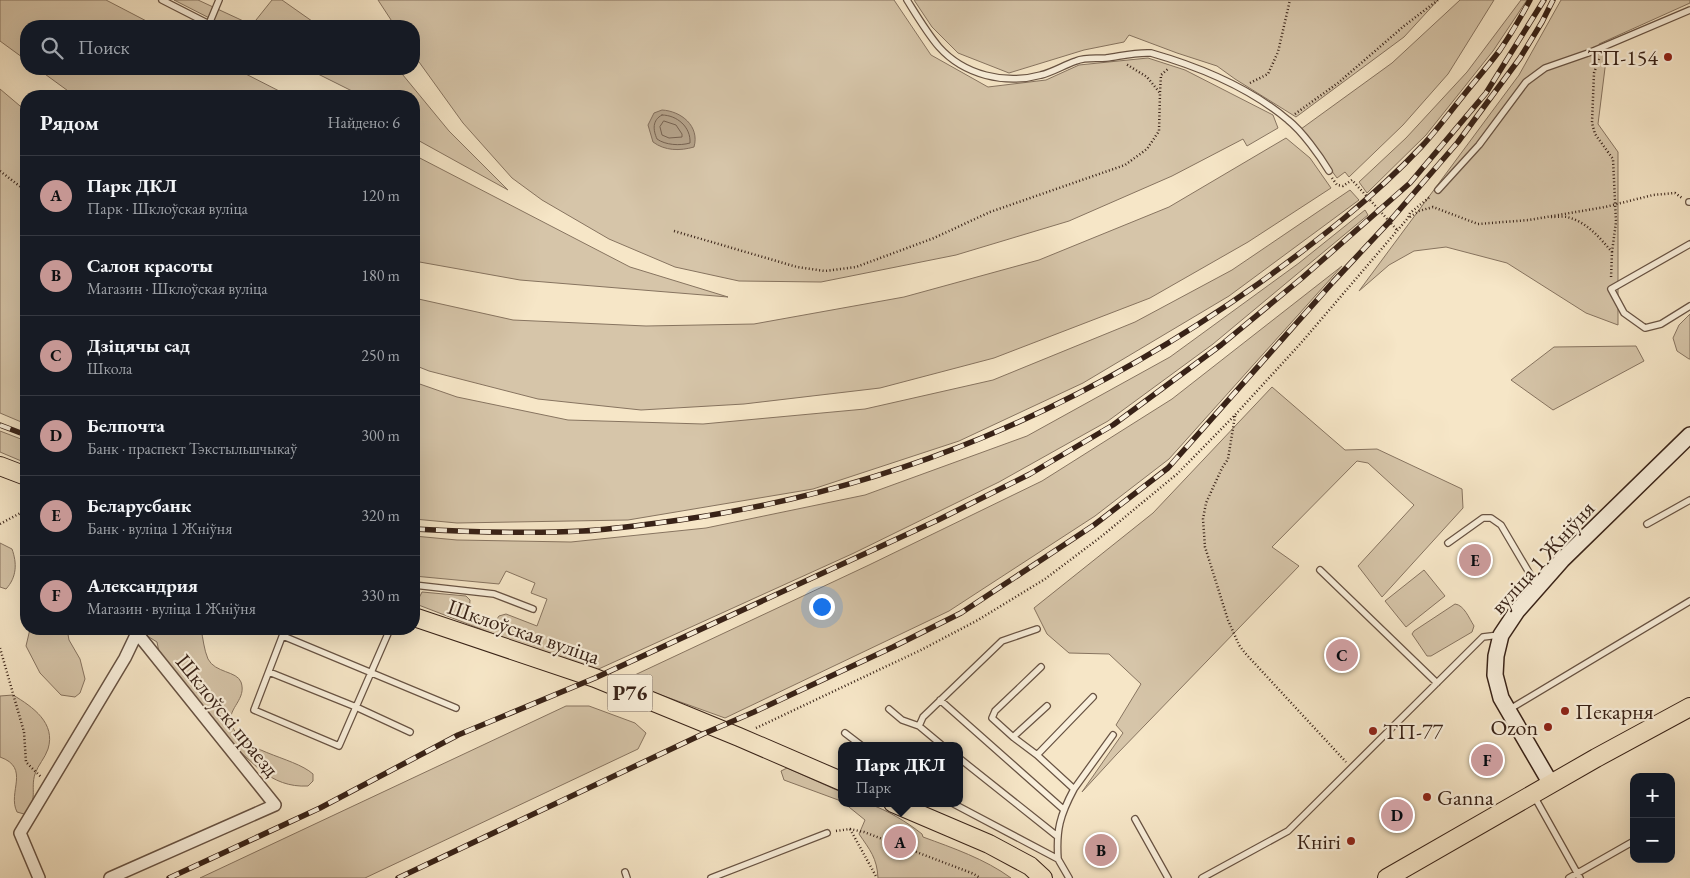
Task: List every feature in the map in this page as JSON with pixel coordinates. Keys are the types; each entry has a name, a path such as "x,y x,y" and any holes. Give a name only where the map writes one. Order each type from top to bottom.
{"main road":[{"name":"вуліца 1 Жніўня","path":"1551,784 1501,698 1495,676 1496,656 1501,635 1517,611 1562,560 1690,434"},
{"path":"0,466 20,474"},
{"name":"Шклоўская вуліца","path":"420,619 595,678 739,736 838,780"},
{"path":"1387,878 1690,707"},
{"path":"902,807 988,844 1030,866 1043,878"}],"street":[{"name":"Шклоўскі праезд","path":"39,878 20,833 125,658 134,635"},
{"name":"Шклоўскі праезд","path":"110,878 275,805 138,635"}],"lane":[{"path":"162,0 201,20"},
{"path":"211,20 219,0"},
{"path":"907,0 940,48 968,68 991,77 1020,80 1042,75 1084,58 1107,58 1144,52 1199,68 1266,104 1288,120 1329,171"},
{"path":"1438,190 1480,145 1526,82 1545,68 1608,45 1690,10"},
{"path":"1690,244 1611,289 1624,313 1646,328 1661,324 1690,306"},
{"path":"1647,524 1690,500"},
{"path":"1448,543 1483,518 1491,518 1501,524 1538,588"},
{"path":"1320,570 1437,683"},
{"path":"420,586 494,594 533,610"},
{"path":"1508,710 1690,601"},
{"path":"919,726 923,716 1002,641 1037,630"},
{"path":"387,635 371,672 339,746 254,710 283,636 371,672 456,708"},
{"path":"1202,878 1288,831 1483,637 1501,635"},
{"path":"1041,667 995,711 992,718 1037,755 1074,790"},
{"path":"269,672 356,707 410,732"},
{"path":"1037,755 1093,697"},
{"path":"940,700 1063,809"},
{"path":"1013,737 1046,706"},
{"path":"889,708 902,720 919,726 939,742"},
{"path":"845,733 857,742"},
{"path":"1070,878 1058,859 1057,836 1063,809 1074,790 1113,735"},
{"path":"963,761 1057,836"},
{"path":"1533,794 1579,876"},
{"path":"960,807 1058,859"},
{"path":"1135,819 1168,878"},
{"path":"711,878 827,833"},
{"path":"1569,878 1579,876 1630,844"},
{"path":"730,871 734,878"}],"path":[{"path":"1240,89 1268,74 1278,52 1290,0"},
{"path":"1288,120 1338,82 1438,0"},
{"path":"1608,45 1601,54 1594,73 1592,123 1595,134 1613,159 1615,229 1611,289"},
{"path":"1107,58 1129,66 1147,76 1160,93"},
{"path":"674,231 797,267 825,271 856,267 934,238 990,212 1125,165 1147,149 1159,131 1161,75 1178,61"},
{"path":"0,170 20,186"},
{"path":"1329,171 1338,185 1343,186 1352,180 1398,231"},
{"path":"739,736 921,650 978,620 1045,579 1102,536 1177,474 1235,415 1301,343 1398,231 1410,213 1438,190"},
{"path":"1408,218 1419,211 1433,207 1478,224 1544,217 1605,207 1653,195 1674,193 1689,202"},
{"path":"1544,217 1567,217 1588,227 1598,235 1612,252"},
{"path":"1235,415 1228,459 1206,503 1203,519 1205,547 1228,620 1239,645 1256,666 1352,769"},
{"path":"0,524 20,513"},
{"path":"0,648 24,732 26,762 48,785"},
{"path":"850,829 877,878"},
{"path":"827,833 850,829 864,832 974,874 980,878"}],"shaded area":[{"path":"0,0 106,0 144,20 20,20 20,56 0,41"},
{"path":"174,0 198,0 241,20 213,20"},
{"path":"272,0 282,0 310,20 256,20"},
{"path":"378,0 894,0 931,55 988,87 1046,80 1079,65 1148,58 1185,70 1273,115 1278,128 1247,146 1243,139 1172,176 1069,221 956,255 821,282 739,281 675,267 609,239 542,200 512,178 463,123 420,63 420,20 391,20"},
{"path":"914,0 1438,0 1404,37 1296,117 1217,66 1129,35 1124,42 1084,50 1009,73 958,53 932,27"},
{"path":"1460,0 1494,0 1448,74 1403,125 1349,177 1345,172 1337,178 1301,129 1392,63"},
{"path":"1521,0 1527,0 1493,51 1426,135 1367,193 1359,182 1406,138 1467,72"},
{"path":"1561,0 1690,0 1690,3 1599,44 1606,60 1598,124 1618,152 1618,325 1586,313 1507,263 1446,247 1414,251 1389,265 1359,291 1519,75"},
{"path":"46,75 248,75 277,90 67,90"},
{"path":"320,75 403,75 415,90 350,90"},
{"path":"0,89 20,106 20,421 0,413"},
{"path":"420,96 449,131 508,190 420,141"},
{"path":"1286,138 1310,158 1331,188 1248,242 1150,298 994,358 880,388 744,404 641,410 538,399 420,367 420,299 513,320 646,326 754,324 904,297 1039,260 1169,207"},
{"path":"420,158 630,267 728,297 520,280 420,262"},
{"path":"1350,190 1359,200 1229,296 1083,383 959,441 813,489 628,520 457,523 420,520 420,384 457,397 568,420 703,424 865,409 993,380 1135,322 1232,270"},
{"path":"1365,210 1368,215 1213,344 1108,421 999,482 854,553 592,672 420,606 422,592 466,596 470,600 469,615 493,625 499,616 506,614 537,626 547,599 531,593 535,583 506,571 499,584 420,577 420,537 457,540 571,542 706,528 865,495 1027,436 1170,357 1299,263"},
{"path":"1342,266 1169,459 1095,516 949,611 725,718 622,681 1042,481 1172,399"},
{"path":"1690,314 1689,359 1677,351 1673,338 1679,325"},
{"path":"1636,346 1644,361 1553,410 1511,380 1554,347"},
{"path":"1272,387 1345,450 1377,449 1462,489 1463,508 1382,597 1358,566 1414,505 1368,463 1357,461 1272,547 1299,566 1082,792 1123,733 1116,725 1141,684 1109,654 1069,653 1047,634 1034,608 1153,513"},
{"path":"0,431 20,439 20,460 0,452"},
{"path":"0,543 12,549 15,559 14,575 6,589 0,587"},
{"path":"1424,570 1445,596 1406,627 1385,601"},
{"path":"1455,604 1464,609 1474,626 1472,632 1431,656 1427,656 1412,634"},
{"path":"29,635 68,635 80,659 85,679 80,693 75,697 61,695 40,673 26,646"},
{"path":"146,635 202,635 205,652 211,664 239,678 241,682 242,693 231,717 235,732 254,747 304,768 313,774 313,781 308,786 288,784 260,770 193,708 160,657 157,642"},
{"path":"13,695 41,717 49,731 50,740 47,752 35,774 33,800 29,809 24,814 17,812 15,804 16,774 14,767 0,757 0,696"},
{"path":"566,706 589,706 635,723 646,733 638,749 365,878 200,878"},
{"path":"787,768 838,791 838,800 784,780 781,771"},
{"path":"849,807 876,807 883,810 910,825 922,834 923,837 980,860 1011,878 878,878 870,850 859,834 865,820"}],"water":[{"path":"662,110 676,113 692,126 695,139 694,147 673,149 662,147 653,142 648,125 654,113"}],"railway":[{"path":"420,529 498,532 583,531 680,520 759,506 836,488 911,465 983,437 1054,405 1123,369 1191,329 1280,268 1384,184 1422,146 1500,50 1530,0"},
{"path":"169,878 320,808 458,735 595,678 938,520 1030,474 1113,425 1221,345 1302,278 1410,183 1486,93 1544,0"},
{"path":"398,878 703,734 893,647 961,613 1094,525 1168,468 1333,282 1389,222 1458,142 1520,58 1553,0"},
{"path":"0,425 20,433"}],"place":[{"name":"ТП-154","path":"1668,57"},
{"name":"Беларусбанк","path":"1475,560"},
{"name":"Дзіцячы сад","path":"1342,655"},
{"name":"Пекарня","path":"1565,711"},
{"name":"Ozon","path":"1548,727"},
{"name":"ТП-77","path":"1373,731"},
{"name":"Александрия","path":"1487,760"},
{"name":"Ganna","path":"1427,797"},
{"name":"Белпочта","path":"1397,815"},
{"name":"Кнігі","path":"1351,841"},
{"name":"Парк ДКЛ","path":"900,842"},
{"name":"Салон красоты","path":"1101,850"}]}
